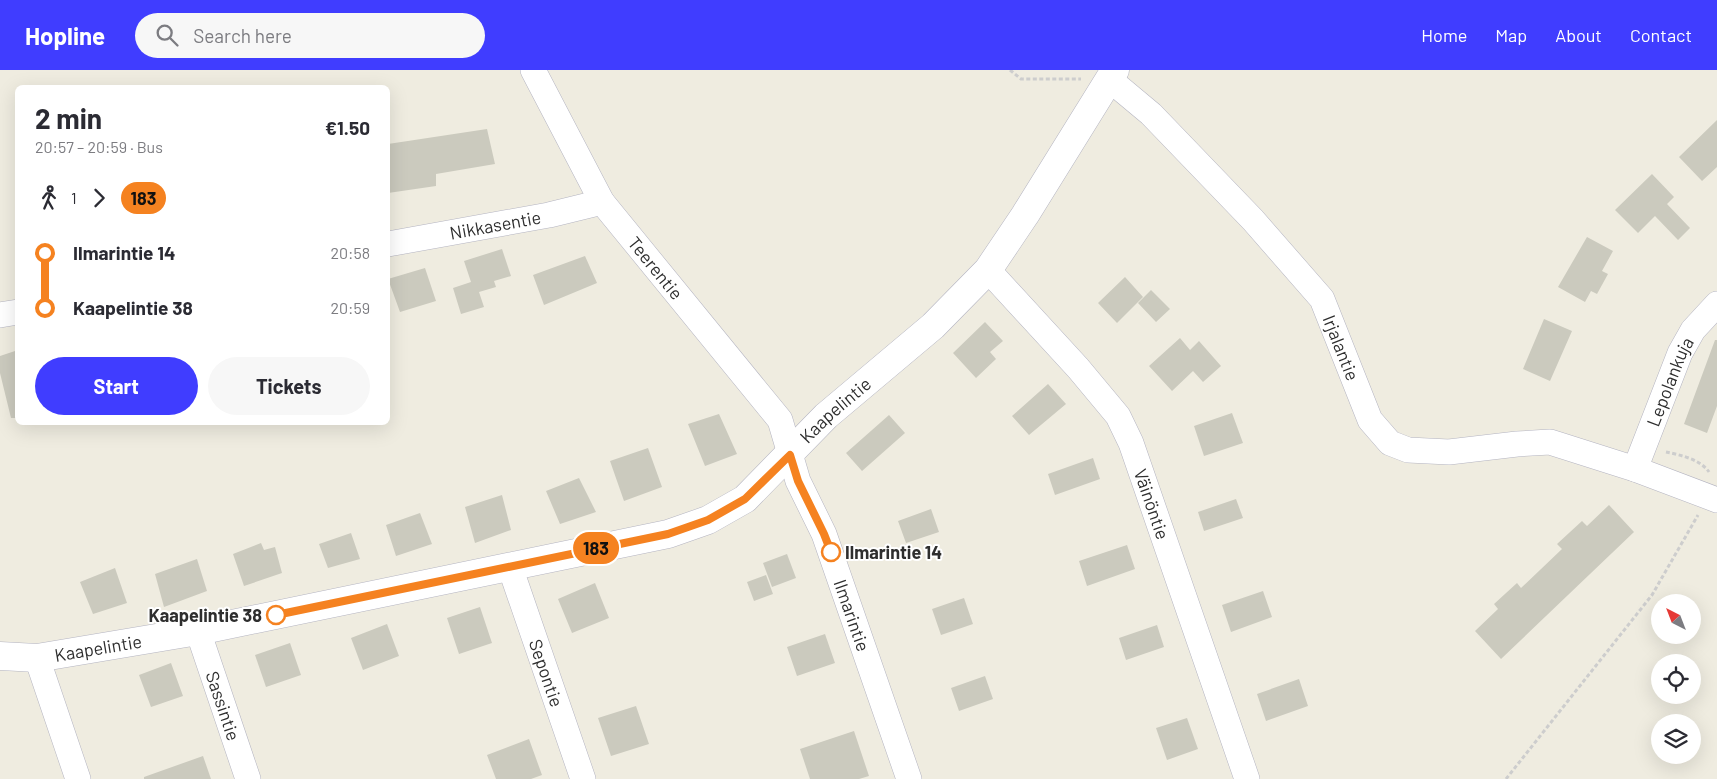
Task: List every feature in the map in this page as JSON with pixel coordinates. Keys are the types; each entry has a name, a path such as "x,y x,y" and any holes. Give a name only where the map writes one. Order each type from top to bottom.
{"street":[{"name":"Teerentie","path":"533,70 602,202 780,420 790,455"},
{"name":"Kaapelintie","path":"0,656 37,658 198,631 668,534 708,520 745,499 826,416 932,326 988,270 1025,215 1112,75"},
{"name":"Irjalantie","path":"1112,75 1253,220 1322,299 1370,420 1390,443 1408,450 1449,452 1550,442 1639,458 1713,498"},
{"name":"Nikkasentie","path":"390,244 549,215 602,202"},
{"name":"Väinöntie","path":"988,270 1078,368 1118,416 1131,443 1247,779"},
{"name":"Lepolankuja","path":"1639,458 1680,353 1693,330 1717,304"},
{"path":"0,315 15,312"},
{"name":"Ilmarintie","path":"790,455 798,481 824,534 909,779"},
{"name":"Sepontie","path":"510,567 583,779"},
{"name":"Sassintie","path":"198,631 248,779"},
{"path":"37,658 78,779"}],"path":[{"path":"1010,70 1021,79 1112,75"},
{"path":"1506,779 1652,595 1713,498 1715,482 1705,468 1684,456 1639,458"}],"building":[{"path":"1717,120 1717,167 1702,181 1679,157"},
{"path":"487,129 495,164 436,174 436,186 390,193 390,144"},
{"path":"1652,174 1674,197 1667,204 1690,228 1678,240 1655,216 1638,233 1615,210"},
{"path":"1587,237 1613,251 1602,271 1608,274 1597,294 1591,291 1585,302 1558,287"},
{"path":"502,249 511,276 494,281 496,287 479,292 484,307 461,314 453,288 471,282 464,261"},
{"path":"585,256 597,283 544,305 533,275"},
{"path":"425,268 436,301 400,312 390,284 390,278"},
{"path":"1125,277 1143,297 1117,323 1098,303"},
{"path":"1151,290 1170,309 1156,322 1138,303"},
{"path":"1544,319 1572,331 1550,381 1523,369"},
{"path":"985,322 1003,341 990,352 996,359 976,378 953,353"},
{"path":"1180,338 1190,350 1199,341 1221,366 1203,382 1193,371 1172,391 1149,366"},
{"path":"1715,340 1717,340 1717,406 1707,433 1684,424"},
{"path":"15,351 15,418 11,418 0,373 0,356"},
{"path":"1048,384 1066,404 1029,435 1012,416"},
{"path":"1232,413 1243,443 1204,456 1194,426"},
{"path":"719,414 737,454 705,466 688,424"},
{"path":"889,415 905,433 862,471 846,453"},
{"path":"648,448 662,487 624,501 610,461"},
{"path":"1093,458 1100,479 1055,495 1048,474"},
{"path":"579,478 596,512 560,524 546,491"},
{"path":"502,495 511,530 475,543 465,507"},
{"path":"1236,499 1243,518 1204,531 1198,512"},
{"path":"1609,505 1634,532 1501,659 1475,631 1498,609 1494,604 1517,583 1521,588 1562,549 1557,544 1582,521 1587,526"},
{"path":"931,509 939,532 906,543 898,521"},
{"path":"420,513 432,544 396,556 386,525"},
{"path":"351,533 360,559 328,568 319,544"},
{"path":"261,543 264,550 275,547 282,573 244,586 233,554"},
{"path":"1127,545 1135,569 1087,586 1079,561"},
{"path":"787,554 796,578 772,587 763,563"},
{"path":"197,559 207,591 164,607 155,574"},
{"path":"115,568 127,603 93,614 80,582"},
{"path":"766,575 773,594 754,601 747,582"},
{"path":"595,583 609,618 572,633 558,599"},
{"path":"1263,591 1272,617 1231,632 1222,605"},
{"path":"964,598 973,624 941,635 932,609"},
{"path":"480,607 492,643 459,654 447,618"},
{"path":"387,624 399,656 363,670 351,638"},
{"path":"1157,625 1164,647 1126,660 1119,638"},
{"path":"825,634 835,663 797,676 787,647"},
{"path":"290,643 301,675 266,687 255,655"},
{"path":"171,663 183,696 151,707 139,675"},
{"path":"985,676 993,699 959,711 951,688"},
{"path":"1299,679 1308,706 1266,721 1257,694"},
{"path":"636,706 649,744 611,756 598,718"},
{"path":"1187,718 1198,749 1167,760 1156,728"},
{"path":"854,731 869,776 859,779 810,779 800,749"},
{"path":"529,739 542,775 531,779 496,779 487,755"},
{"path":"203,756 211,779 144,779 144,777"}],"bus line":[{"name":"183","path":"276,615 668,534 708,520 745,499 790,455 798,481 831,552"}],"place":[{"name":"Ilmarintie 14","path":"831,552"},
{"name":"Kaapelintie 38","path":"276,615"}]}
